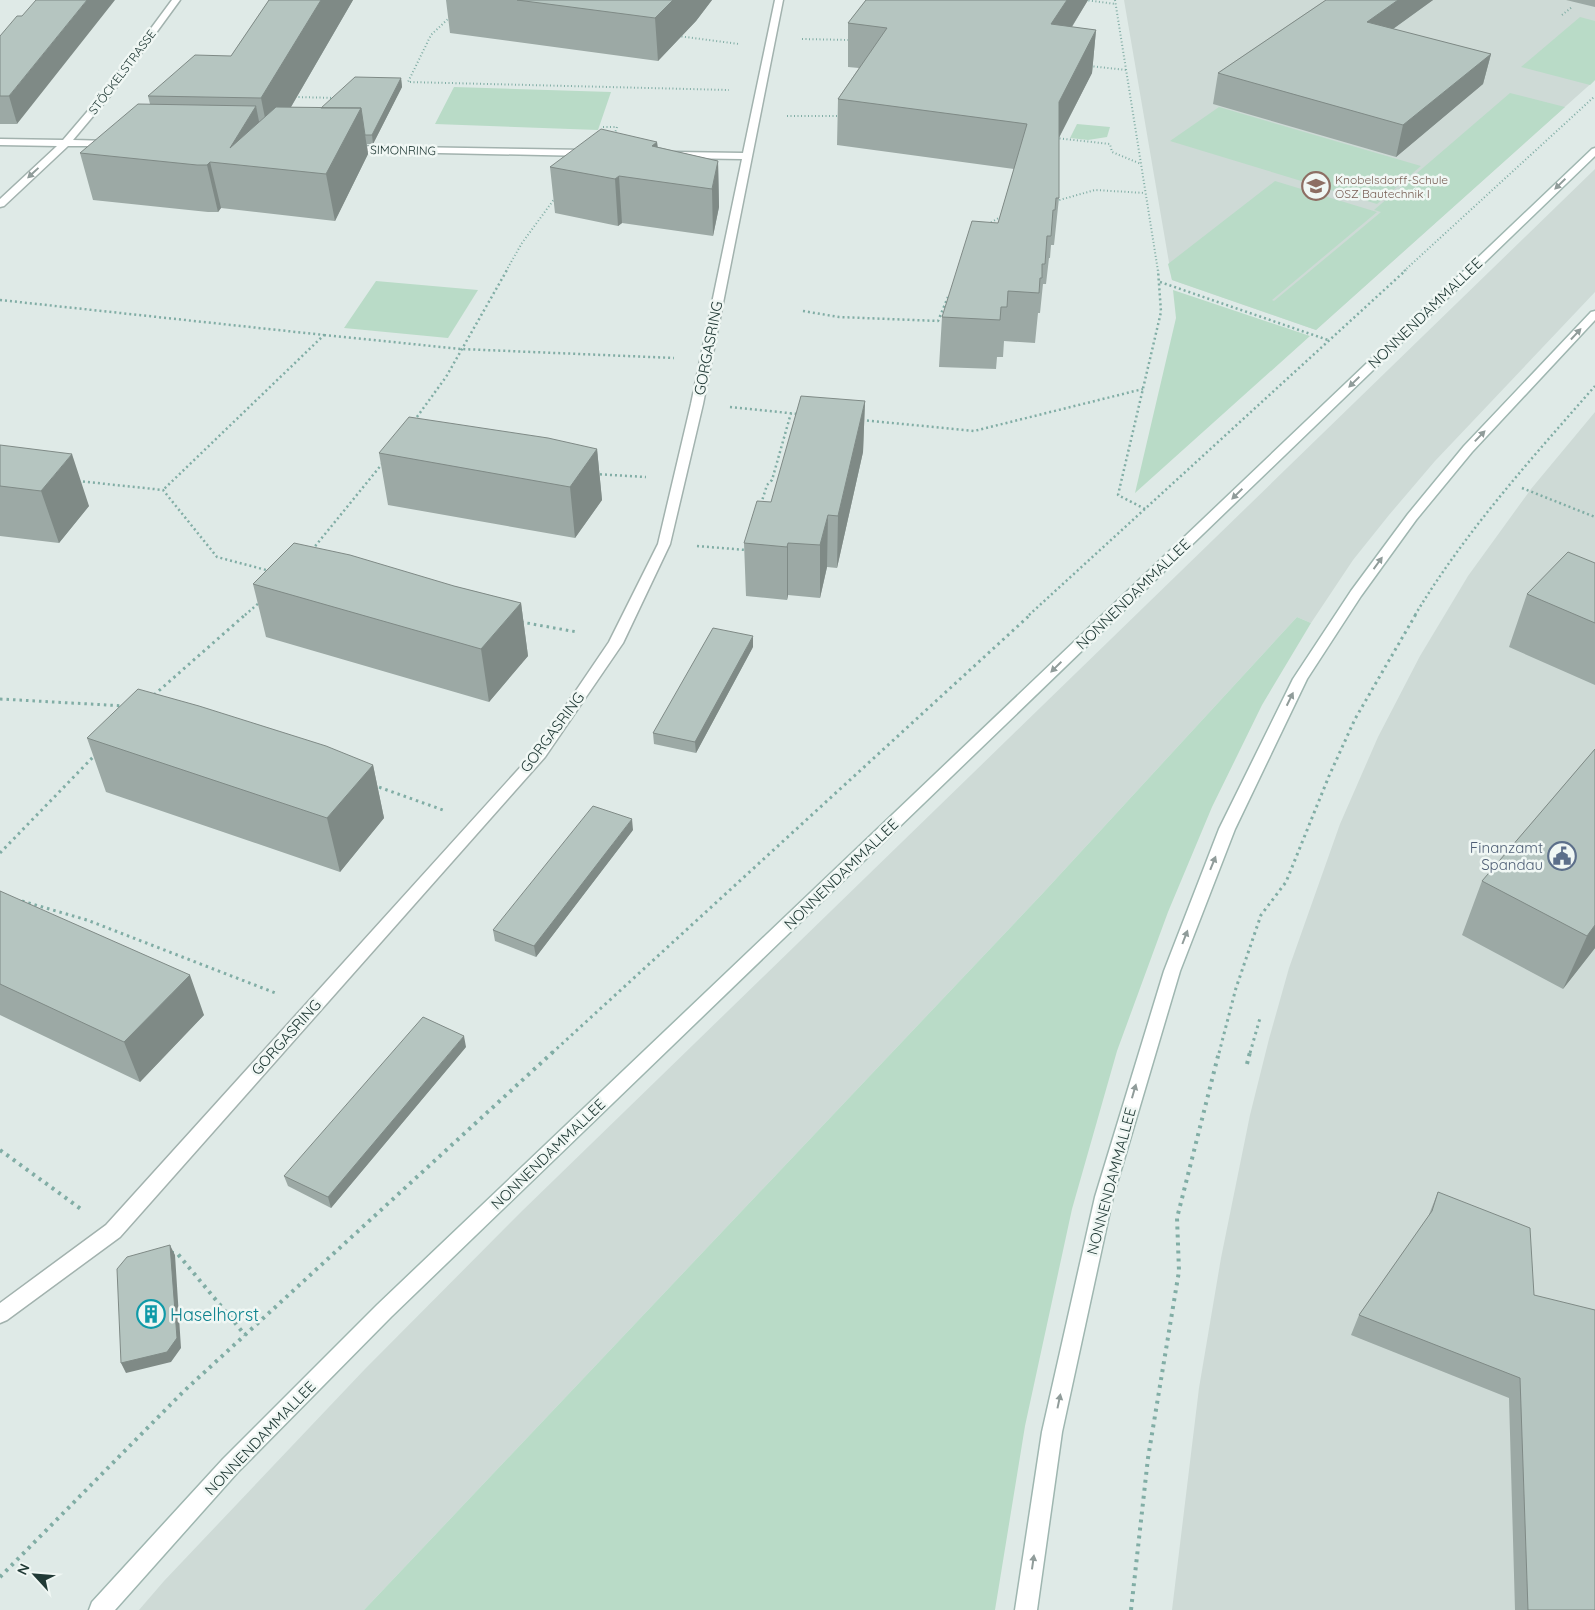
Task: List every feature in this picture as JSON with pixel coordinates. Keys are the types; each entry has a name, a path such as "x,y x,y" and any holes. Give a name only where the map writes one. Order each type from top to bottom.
{"main road":[{"name":"STÖCKELSTRASSE","path":"0,204 66,143 107,94 176,0"},
{"name":"GORGASRING","path":"0,1314 113,1231 540,754 616,643 664,544 697,404 779,0"},
{"path":"0,142 124,144"},
{"name":"SIMONRING","path":"334,148 600,154"},
{"name":"NONNENDAMMALLEE","path":"100,1610 230,1466 384,1311 1595,151"},
{"path":"665,155 746,156"},
{"name":"NONNENDAMMALLEE","path":"1026,1610 1052,1432 1104,1197 1172,971 1227,829 1300,679 1356,594 1412,517 1468,449 1595,314"}],"path":[{"path":"1085,0 1116,4"},
{"path":"1115,0 1160,282 1161,312 1118,495 1146,509"},
{"path":"1562,15 1572,7"},
{"path":"456,13 431,35 408,82 760,91"},
{"path":"670,35 770,43 850,40"},
{"path":"1087,66 1126,70"},
{"path":"0,1577 184,1392 245,1335 1595,96"},
{"path":"290,97 342,98"},
{"path":"756,116 842,116"},
{"path":"599,126 617,127 614,138"},
{"path":"1053,138 1110,144 1112,152 1142,164"},
{"path":"1050,202 1094,190 1145,192"},
{"path":"413,422 446,377 522,243 551,202 558,196"},
{"path":"985,226 996,218 1005,216"},
{"path":"1160,282 1328,340"},
{"path":"803,311 839,318 938,321 950,294"},
{"path":"0,300 324,336 461,349 675,358"},
{"path":"163,490 324,336"},
{"path":"1132,1610 1148,1458 1179,1271 1176,1218 1236,988 1261,915 1286,882 1329,776 1355,719 1388,659 1430,590 1508,485 1595,386"},
{"path":"858,420 974,431 1143,389"},
{"path":"697,404 800,414"},
{"path":"758,513 767,485 772,480 791,413"},
{"path":"308,554 385,460"},
{"path":"594,474 679,479"},
{"path":"77,480 163,490 217,557 272,571"},
{"path":"1522,488 1595,517"},
{"path":"664,544 746,550 749,541"},
{"path":"148,700 260,602"},
{"path":"518,622 577,632"},
{"path":"0,699 131,706"},
{"path":"0,853 100,749"},
{"path":"370,783 443,810"},
{"path":"17,900 87,920 278,994"},
{"path":"1248,1064 1260,1018"},
{"path":"0,1150 113,1231"},
{"path":"162,1254 177,1253 245,1335"}],"shaded area":[{"name":"Knobelsdorff-Schule OSZ Bautechnik I","path":"1124,0 1595,0 1595,80 1316,330 1172,280"},
{"path":"1595,169 1595,292 1435,461 1353,560 1311,623 1297,617 1043,893 364,1610 139,1610 164,1581 365,1369 521,1212"},
{"path":"1595,412 1595,1610 1172,1610 1199,1388 1221,1258 1250,1115 1289,968 1340,824 1378,737 1420,656 1468,576 1531,489"}],"green space":[{"path":"1580,17 1595,21 1595,80 1590,85 1521,67"},
{"path":"454,87 611,92 598,130 435,124"},
{"path":"1510,93 1565,107 1316,330 1172,280 1168,264 1275,181 1377,212 1272,300 1274,301 1381,212 1374,210"},
{"path":"1219,107 1421,166 1377,204 1170,141"},
{"path":"1077,124 1110,127 1107,137 1088,140 1070,138"},
{"path":"376,281 478,290 448,338 344,328"},
{"path":"1173,290 1310,336 1135,493 1176,318"},
{"path":"1297,617 1311,623 1262,705 1212,807 1168,912 1117,1051 1072,1209 1025,1426 995,1610 364,1610 1043,893"}],"building":[{"path":"36,0 87,0 9,96 0,96 0,36 17,16 22,16"},
{"path":"269,0 321,0 261,98 148,96 195,55 231,56"},
{"path":"517,0 673,0 655,18"},
{"path":"866,0 1067,0 1051,24 1096,30 1059,102 1059,198 1056,198 1055,210 1053,210 1051,236 1047,236 1045,264 1042,264 1039,293 1008,291 1007,307 1001,307 1000,320 942,317 972,221 998,223 1027,124 838,99 887,28 848,23"},
{"path":"1326,0 1398,0 1367,22 1491,54 1403,125 1218,73"},
{"path":"355,77 401,78 372,135 365,135 361,108 321,108"},
{"path":"138,104 256,106 230,148 276,107 361,108 326,174 210,162 207,165 197,165 80,153"},
{"path":"601,129 657,142 652,146 718,161 712,189 619,176 615,179 550,167"},
{"path":"801,396 865,401 838,516 828,515 820,545 788,543 787,547 744,543 757,501 771,502"},
{"path":"409,417 548,438 597,449 570,487 379,453"},
{"path":"0,445 72,454 41,491 0,486"},
{"path":"294,543 350,555 454,586 521,603 481,649 253,584"},
{"path":"1568,552 1595,563 1595,623 1527,594"},
{"path":"713,628 753,636 695,742 653,733"},
{"path":"138,689 326,746 373,765 327,818 87,738"},
{"path":"1595,749 1595,925 1587,936 1482,881"},
{"path":"593,806 632,819 534,946 493,930"},
{"path":"0,891 190,975 124,1042 0,984"},
{"path":"423,1017 464,1036 328,1197 284,1176"},
{"path":"1438,1192 1530,1228 1534,1295 1595,1310 1595,1610 1528,1610 1520,1378 1359,1315 1432,1211"},
{"name":"Haselhorst","path":"170,1245 177,1338 167,1352 121,1363 117,1269 127,1257"}],"place":[{"name":"Knobelsdorff-Schule OSZ Bautechnik I","path":"1316,186"},
{"name":"Finanzamt Spandau","path":"1562,856"},
{"name":"Haselhorst","path":"151,1314"}]}
